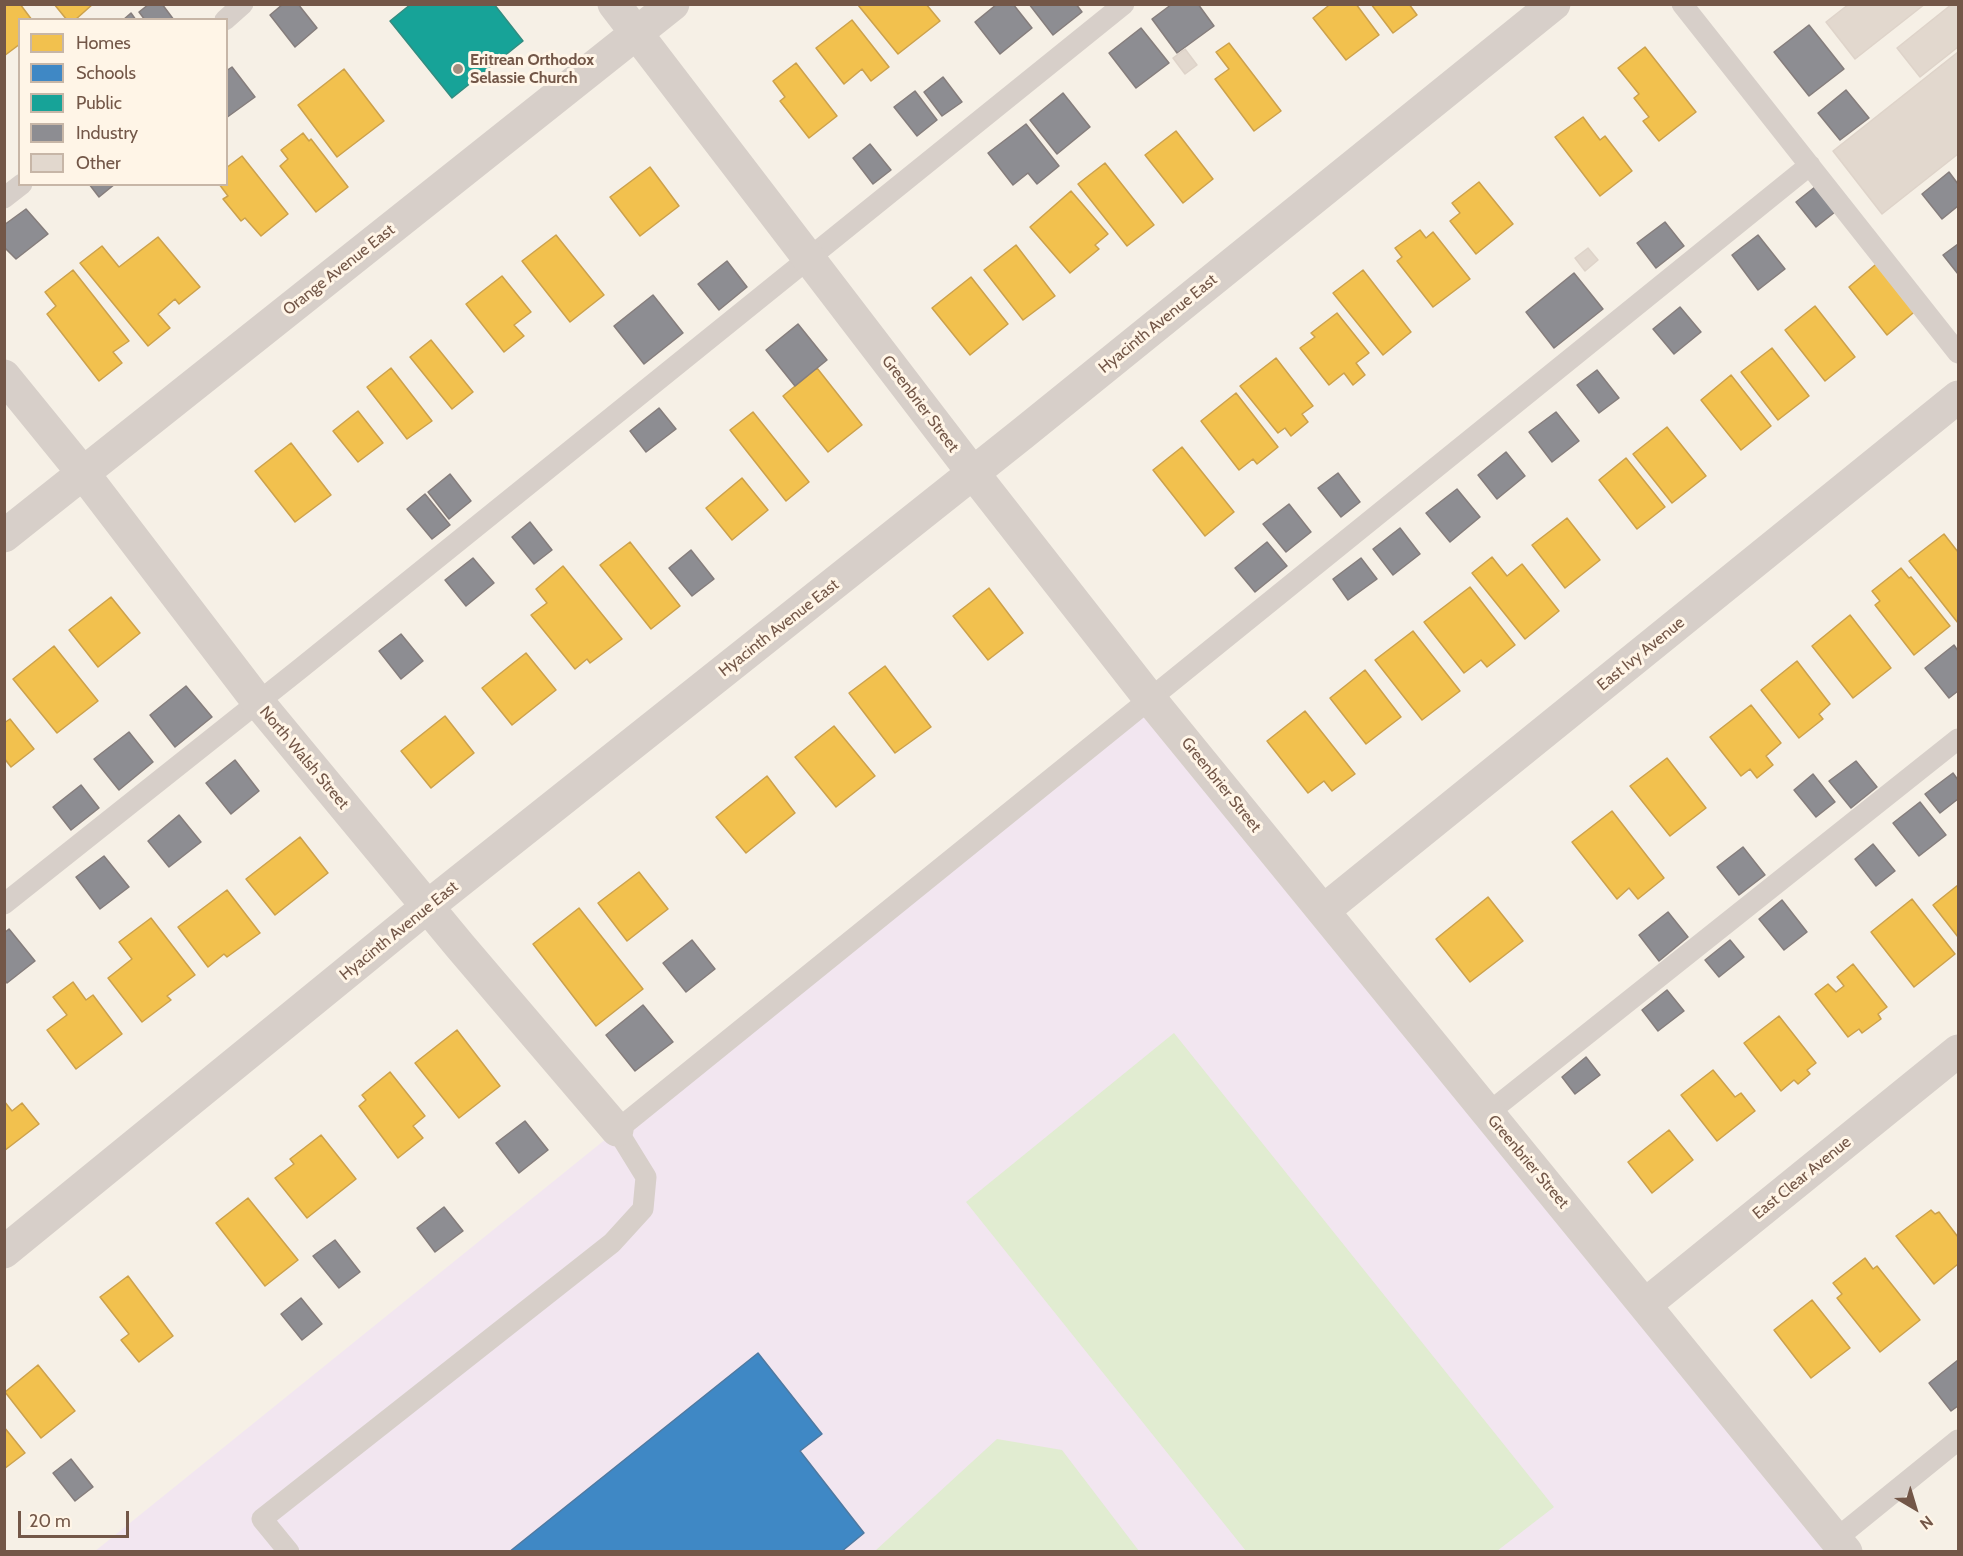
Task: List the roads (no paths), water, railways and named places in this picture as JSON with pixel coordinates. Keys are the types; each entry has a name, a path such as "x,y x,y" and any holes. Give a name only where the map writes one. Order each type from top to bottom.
{"street":[{"name":"Greenbrier Street","path":"614,4 973,473 1150,699 1841,1545"},
{"name":"Orange Avenue East","path":"4,536 673,4"},
{"name":"Hyacinth Avenue East","path":"4,1252 427,907 973,473 1554,4"},
{"name":"North Walsh Street","path":"4,376 83,473 258,702 427,907 617,1130"},
{"name":"East Ivy Avenue","path":"1323,910 1959,397"},
{"name":"East Clear Avenue","path":"1646,1304 1959,1051"}],"lane":[{"path":"227,18 243,4"},
{"path":"4,904 810,259 1124,4"},
{"path":"1682,4 1959,353"},
{"path":"289,1551 262,1520 612,1243 643,1209 646,1177 617,1130 1810,165"},
{"path":"4,198 19,186"},
{"path":"1488,1113 1959,739"},
{"path":"1841,1545 1959,1440"}],"place":[{"name":"Eritrean Orthodox Selassie Church","path":"458,69"}]}
